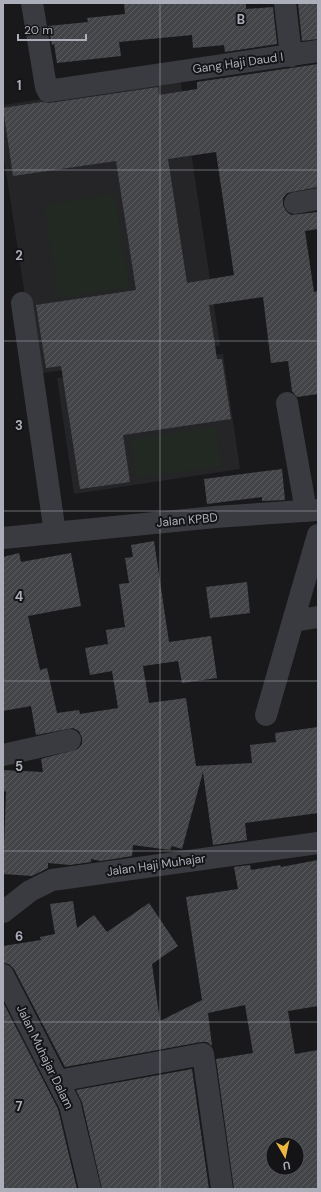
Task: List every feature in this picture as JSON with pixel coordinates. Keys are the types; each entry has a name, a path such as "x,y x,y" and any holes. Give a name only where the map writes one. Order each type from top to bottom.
{"street":[{"name":"Gang Haji Daud I","path":"32,3 46,87 48,91 318,52"},
{"path":"285,3 291,56"},
{"path":"295,203 318,199"},
{"path":"22,303 55,533"},
{"path":"288,403 308,511"},
{"name":"Jalan KPBD","path":"3,538 308,511"},
{"path":"266,716 318,535"},
{"path":"293,620 318,617"},
{"path":"3,754 70,740"},
{"name":"Jalan Haji Muhajar","path":"3,912 30,891 52,880 318,843"},
{"name":"Jalan Muhajar Dalam","path":"3,975 70,1105 90,1189"},
{"path":"58,1081 203,1054 222,1189"}],"shaded area":[{"path":"180,78 220,346 37,374 3,152 3,105"},
{"path":"115,194 129,287 58,298 44,205"},
{"path":"223,354 240,469 74,494 57,378"},
{"path":"216,427 222,466 136,478 130,439"}],"building":[{"path":"124,3 246,3 246,9 273,7 277,44 225,52 224,45 193,48 192,35 119,42 121,56 57,63 54,44 52,45 48,26 88,22 87,18 125,14"},
{"path":"298,3 317,3 318,39 302,41"},
{"path":"318,64 318,187 287,193 283,198 283,205 286,211 291,215 318,212 318,229 305,231 314,292 318,291 318,394 297,397 292,391 288,361 271,363 263,297 209,305 217,359 222,359 231,419 123,435 130,482 80,489 61,366 46,368 36,305 136,290 116,161 13,176 3,108 42,102 50,103 158,87 159,95 197,89 197,82","holes":["216,152 234,275 187,283 168,159"]},
{"path":"282,469 285,500 262,501 262,497 207,504 204,479"},
{"path":"154,541 169,642 211,636 217,678 182,683 178,661 143,666 149,703 186,698 196,766 252,763 250,745 276,742 275,733 318,727 318,813 245,823 247,840 213,845 203,772 182,849 172,846 170,850 133,845 132,856 101,861 91,859 91,862 70,865 48,863 48,868 32,876 3,874 6,791 3,792 3,770 43,772 41,759 78,749 82,744 82,738 79,731 73,728 36,735 31,706 3,711 3,557 19,553 21,562 71,553 81,606 28,616 40,670 47,668 57,713 79,710 80,714 118,708 112,671 90,675 85,648 108,644 106,630 125,627 119,584 129,583 125,558 133,557 131,545"},
{"path":"247,582 250,613 210,618 206,587"},
{"path":"318,860 318,1006 288,1011 295,1054 318,1050 318,1189 234,1189 216,1059 253,1053 245,1005 208,1013 212,1046 207,1042 201,1042 65,1067 14,969 9,964 3,963 3,946 41,940 40,937 55,934 50,904 73,901 77,928 94,915 107,932 149,903 178,946 152,964 160,1021 202,1000 186,897 238,889 234,867 250,865 251,870 280,865 281,867"},
{"path":"3,1002 58,1109 77,1189 3,1189"},
{"path":"192,1069 209,1189 102,1189 82,1102 76,1090"}]}
